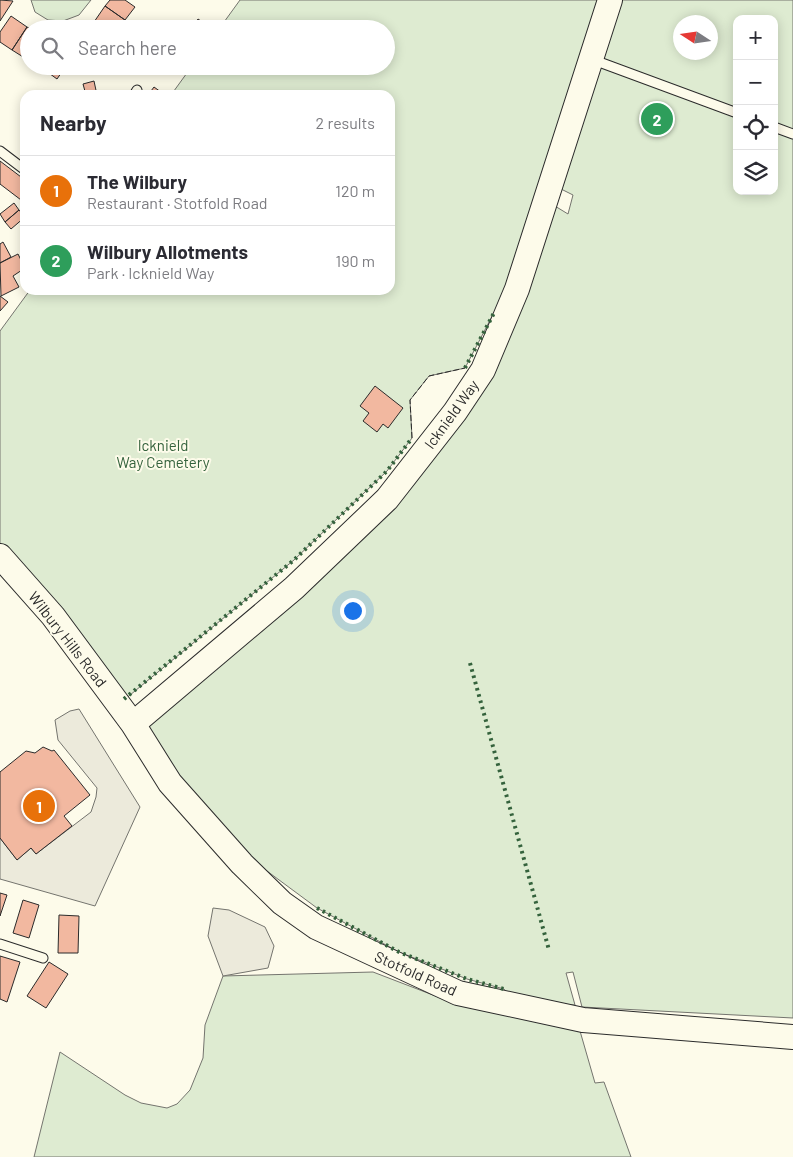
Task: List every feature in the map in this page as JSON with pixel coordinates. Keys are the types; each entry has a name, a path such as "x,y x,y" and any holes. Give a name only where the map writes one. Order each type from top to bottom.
{"street":[{"name":"Icknield Way","path":"133,724 294,588 387,499 455,412 483,370 517,289 610,0"},
{"name":"Wilbury Hills Road","path":"0,556 53,616 133,724"},
{"name":"Stotfold Road","path":"133,724 170,783 242,864 282,903 325,931 458,993 583,1020 793,1037"}],"lane":[{"path":"590,59 733,112"},
{"path":"778,128 793,134"},
{"path":"0,150 20,166"},
{"path":"0,944 43,958"}],"green space":[{"path":"31,0 91,0 79,15 66,20 48,20 35,12"},
{"name":"Icknield Way Cemetery","path":"240,0 600,0 509,284 465,368 429,376 410,400 412,438 387,471 294,560 124,700 0,548 0,331 26,295 395,295 395,90 175,90 185,75 395,75 395,20 226,20"},
{"path":"618,0 793,0 793,1018 582,1007 573,972 566,973 575,1005 561,1005 508,996 504,989 467,979 399,952 317,908 248,857 174,779 140,723 461,415 550,203 568,214 573,195 555,186"},
{"path":"373,972 459,1005 580,1031 595,1083 604,1082 631,1157 34,1157 60,1052 125,1095 141,1103 167,1108 177,1104 190,1090 203,1058 205,1025 223,976"}],"shaded area":[{"path":"79,709 140,807 95,906 0,879 0,838 17,860 31,848 36,854 91,812 97,788 58,740 55,720 70,711"},
{"path":"213,908 229,910 265,927 274,946 268,968 223,976 208,936"}],"building":[{"path":"0,0 13,1 0,21"},
{"path":"110,0 125,0 135,7 125,20 105,6"},
{"path":"105,6 125,20 95,20"},
{"path":"11,16 20,22 20,38 12,50 0,42 0,32"},
{"path":"20,38 20,55 12,50"},
{"path":"52,75 60,75 57,79"},
{"path":"94,81 96,90 85,90 83,84"},
{"path":"0,161 20,176 20,199 0,184"},
{"path":"14,203 19,210 5,222 0,214"},
{"path":"19,210 20,211 20,221 11,229 5,222"},
{"path":"3,242 11,257 0,263 0,244"},
{"path":"18,254 20,258 20,271 13,276 19,287 1,296 0,263"},
{"path":"0,296 8,302 0,311"},
{"path":"375,386 403,408 388,428 383,424 377,432 363,421 369,413 360,406"},
{"path":"43,747 54,750 90,795 64,816 72,826 36,854 31,848 17,860 0,838 0,772 26,751 35,753"},
{"path":"0,893 7,895 0,916"},
{"path":"23,900 39,905 29,938 13,933"},
{"path":"59,915 79,916 78,953 58,953"},
{"path":"0,956 20,962 7,1002 0,999"},
{"path":"49,962 68,974 46,1008 27,996"}],"hedge":[{"path":"465,368 495,311"},
{"path":"124,699 294,560 387,471 412,438"},
{"path":"470,663 549,950"},
{"path":"317,908 399,952 467,979 504,989"}],"fence":[{"path":"412,438 410,400 429,376 465,368"}],"place":[{"name":"Wilbury Allotments","path":"657,119"},
{"name":"The Wilbury","path":"39,806"}]}
